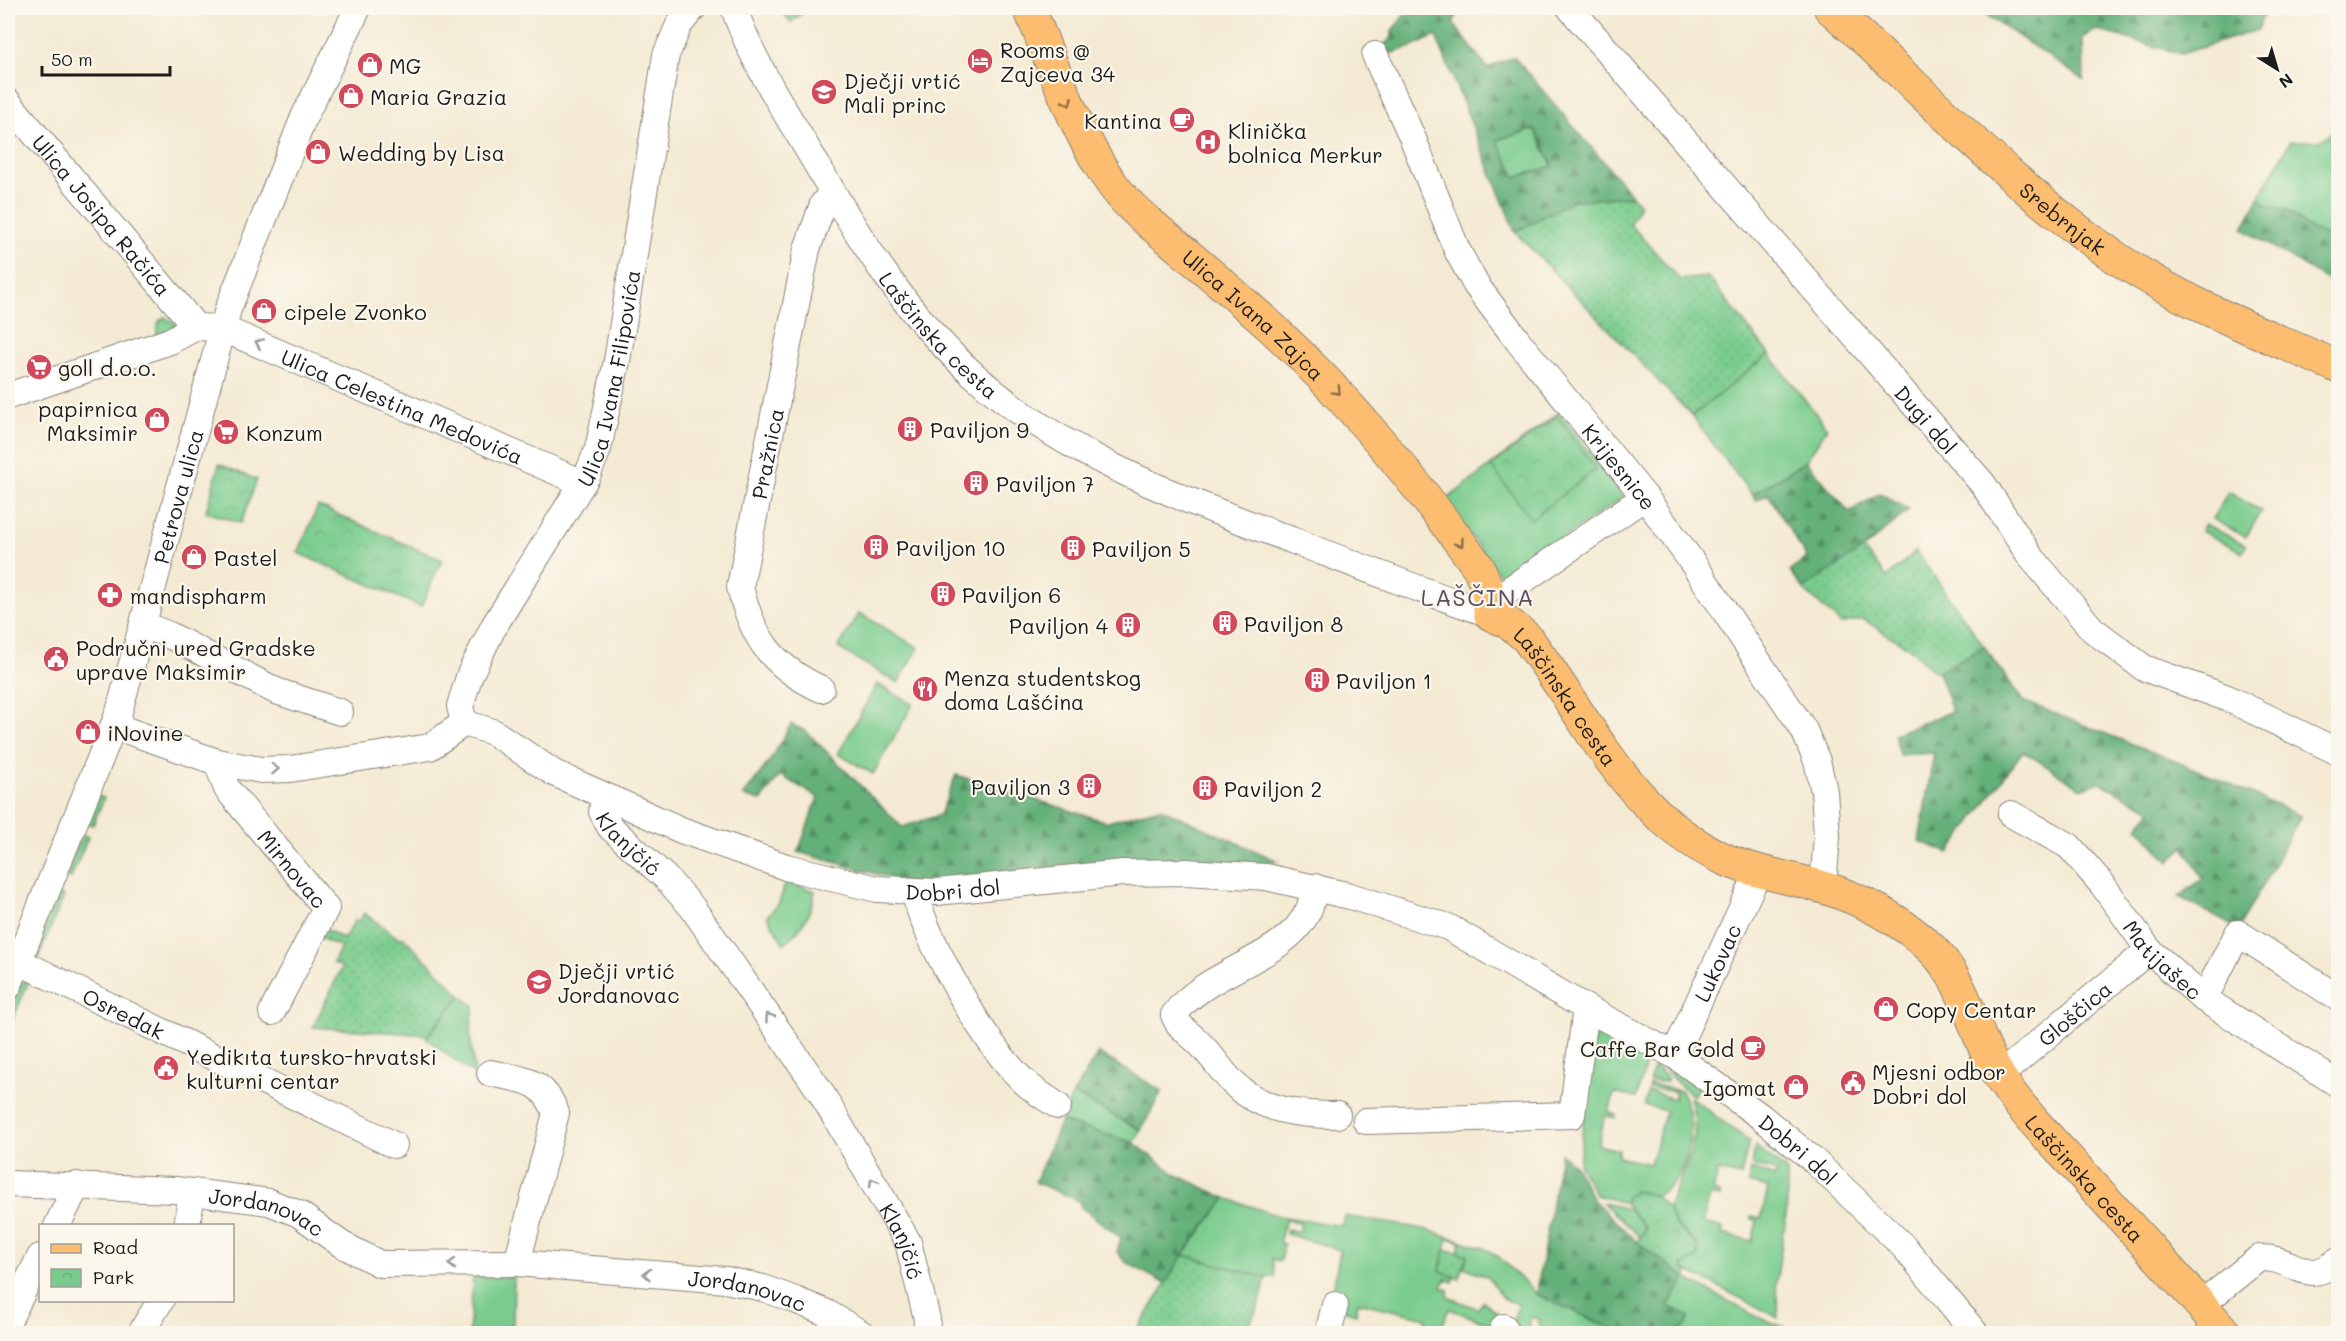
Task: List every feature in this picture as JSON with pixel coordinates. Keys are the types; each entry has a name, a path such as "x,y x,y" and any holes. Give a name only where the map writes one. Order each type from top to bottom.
{"main road":[{"name":"Ulica Ivana Zajca","path":"1029,8 1080,128 1094,156 1117,190 1149,222 1270,327 1356,411 1419,488 1479,568 1487,588 1490,614"},
{"name":"Srebrnjak","path":"1830,8 2044,202 2118,259 2191,301 2338,367"},
{"name":"Laščinska cesta","path":"1490,614 1507,622 1526,637 1608,759 1654,812 1706,849 1725,859 1759,871 1823,887 1872,908 1902,926 1933,950 1949,970 1999,1076 2048,1137 2226,1334"}],"street":[{"name":"Petrova ulica","path":"8,987 114,726 221,328 292,146 325,71 358,8"},
{"name":"Ulica Ivana Filipovića","path":"464,723 460,706 470,674 494,626 583,483 598,449 607,417 666,55 679,25 693,8"},
{"name":"Laščinska cesta","path":"734,8 754,59 879,268 912,310 975,376 1038,425 1147,485 1490,614"},
{"name":"Dugi dol","path":"1570,8 1983,484 2030,556 2093,630 2144,668 2227,698 2338,752"},
{"name":"Krijesnice","path":"1375,55 1413,139 1457,250 1476,285 1518,341 1645,497 1690,559 1804,730 1817,761 1824,791 1827,836 1823,887"},
{"name":"Ulica Josipa Račića","path":"8,102 196,327"},
{"name":"Pražnica","path":"821,689 798,678 775,660 758,639 747,614 741,587 807,249 822,204 832,192"},
{"path":"8,396 170,341 196,327 221,328"},
{"name":"Ulica Celestina Medovića","path":"221,328 583,483"},
{"path":"1490,614 1506,592 1645,497"},
{"path":"143,625 169,635 276,691 340,712"},
{"path":"114,726 217,762 250,769 290,769 430,747 464,723"},
{"name":"Klanjčić","path":"464,723 494,732 554,773 604,798 602,812 610,827 679,891 820,1091 908,1242 927,1319 926,1334"},
{"name":"Mirnovac","path":"217,762 227,789 326,908 272,1012"},
{"name":"Dobri dol","path":"604,798 681,830 786,867 877,889 914,892 1134,873 1266,877 1315,887 1448,927 1586,1008 1674,1055 1760,1116 1810,1158 1905,1248 1976,1334"},
{"name":"Matijašec","path":"2011,814 2069,846 2102,884 2149,950 2204,999 2338,1084"},
{"name":"Lukovac","path":"1674,1055 1759,871"},
{"path":"1315,887 1309,910 1295,929 1276,945 1222,975 1184,1001 1174,1015 1178,1026 1200,1044 1235,1085 1271,1108 1302,1115 1337,1114"},
{"path":"914,892 922,916 974,1018 1028,1085 1058,1106"},
{"path":"2204,999 2238,933 2338,998"},
{"name":"Gloščica","path":"1999,1076 2149,950"},
{"name":"Osredak","path":"18,961 394,1144"},
{"path":"1366,1121 1572,1115 1586,1008"},
{"path":"490,1073 533,1082 550,1095 556,1113 517,1263"},
{"name":"Jordanovac","path":"8,1184 78,1185 192,1192 269,1202 299,1214 341,1244 380,1264 517,1263 726,1280 763,1288 795,1300 827,1313 862,1334"},
{"path":"58,1224 78,1185"},
{"path":"187,1224 192,1192"},
{"path":"2201,1305 2259,1258 2280,1260 2316,1274 2325,1271 2338,1260"},
{"path":"8,1321 39,1259"},
{"path":"141,1333 159,1302"},
{"path":"1328,1334 1335,1305"}],"green space":[{"path":"778,8 808,8 791,22"},
{"path":"1404,8 1461,8 1453,23 1487,68 1514,57 1633,196 1572,201 1515,232 1436,36 1412,47 1388,54 1384,45 1392,37 1392,31 1406,13","holes":["1535,129 1553,166 1516,177 1497,140"]},
{"path":"1976,8 2265,8 2258,30 2181,54 2097,30 2083,37 2084,80"},
{"path":"2338,128 2338,240 2311,230 2287,210 2268,205 2259,198 2290,141 2320,141"},
{"path":"1535,129 1553,167 1516,177 1496,140"},
{"path":"1633,196 1640,205 1630,224 1680,280 1708,277 1769,354 1692,416 1515,232 1572,201"},
{"path":"2259,198 2268,205 2287,210 2311,230 2338,240 2338,287 2243,229"},
{"path":"165,317 177,325 156,338 159,321"},
{"path":"1769,354 1827,428 1806,461 1752,495 1692,416"},
{"path":"1559,412 1624,497 1505,577 1499,574 1445,501"},
{"path":"1557,416 1596,469 1531,519 1491,466"},
{"path":"1806,461 1849,512 1880,493 1909,510 1863,549 1803,589 1790,571 1807,558 1768,494 1756,500 1752,495"},
{"path":"219,464 257,480 241,523 206,512"},
{"path":"2228,492 2261,511 2246,537 2212,519"},
{"path":"318,506 442,560 421,607 298,553"},
{"path":"2205,524 2246,545 2242,552 2201,531"},
{"path":"1863,549 1887,577 1916,551 1984,646 1938,672 1930,668 1912,650 1863,619 1841,624 1803,589"},
{"path":"859,613 919,648 898,683 838,648"},
{"path":"1984,646 2023,701 2190,767 2301,816 2238,929 2179,897 2203,878 2184,847 2169,862 2138,827 2152,810 2099,782 2082,789 2023,751 1949,853 1919,841 1934,753 1899,755 1894,734 1952,711 1938,672"},
{"path":"877,684 913,704 873,774 838,754"},
{"path":"791,724 806,731 902,827 940,815 956,775 1107,822 1160,808 1278,861 1246,866 1144,857 954,878 922,887 798,852 818,797 780,775 761,801 743,796 771,759"},
{"path":"98,796 104,798 93,825 87,823"},
{"path":"82,834 88,837 71,878 65,876"},
{"path":"786,882 815,891 805,920 784,944 767,916 779,903"},
{"path":"58,894 64,896 36,963 33,959"},
{"path":"364,913 398,938 404,938 461,995 428,1035 313,1027 342,967 333,963 341,947 316,936 325,929 344,939 355,920 359,922"},
{"path":"31,976 8,1031 9,1016 16,992"},
{"path":"461,995 474,1006 470,1034 475,1075 426,1038"},
{"path":"1602,1034 1610,1034 1649,1055 1636,1098 1614,1093 1609,1113 1616,1115 1615,1118 1605,1116 1598,1145 1619,1150 1618,1157 1650,1164 1666,1111 1644,1105 1648,1091 1674,1099 1676,1092 1649,1088 1650,1084 1681,1091 1687,1103 1690,1133 1684,1164 1668,1188 1656,1196 1640,1192 1625,1203 1596,1195 1579,1165 1591,1047 1595,1039"},
{"path":"1098,1053 1162,1091 1141,1130 1073,1094"},
{"path":"1661,1058 1700,1085 1693,1096 1669,1074"},
{"path":"1655,1066 1667,1077 1667,1082 1649,1081"},
{"path":"1073,1094 1141,1130 1134,1143 1061,1121"},
{"path":"1690,1097 1749,1141 1741,1176 1718,1171 1713,1191 1720,1193 1720,1197 1710,1195 1703,1223 1723,1228 1722,1234 1752,1241 1757,1221 1751,1219 1751,1216 1761,1218 1768,1188 1748,1183 1750,1169 1775,1177 1777,1171 1752,1166 1755,1146 1787,1171 1787,1209 1776,1284 1779,1318 1682,1268 1686,1263 1696,1259 1697,1244 1675,1224 1667,1211 1693,1143 1695,1129"},
{"path":"1061,1121 1134,1143 1175,1174 1226,1198 1183,1255 1166,1284 1125,1262 1117,1252 1121,1238 1081,1207 1079,1201 1035,1182"},
{"path":"1772,1138 1792,1154 1785,1163 1765,1146"},
{"path":"1561,1153 1575,1166 1594,1201 1637,1242 1686,1278 1668,1306 1690,1317 1686,1326 1674,1333 1622,1333 1536,1294"},
{"path":"1634,1191 1656,1196 1668,1209 1675,1224 1698,1247 1698,1257 1682,1266 1688,1274 1686,1278 1637,1242 1646,1229 1625,1203 1626,1197"},
{"path":"1226,1198 1279,1216 1343,1226 1345,1216 1424,1229 1484,1248 1499,1257 1536,1294 1622,1333 1600,1333 1601,1331 1592,1329 1590,1333 1558,1333 1538,1326 1540,1320 1531,1317 1526,1333 1510,1333 1518,1304 1504,1299 1488,1277 1464,1267 1468,1255 1458,1252 1461,1242 1448,1238 1440,1270 1455,1277 1453,1282 1445,1279 1442,1287 1449,1290 1448,1297 1478,1309 1483,1301 1497,1313 1501,1328 1449,1309 1439,1333 1425,1333 1426,1318 1358,1302 1356,1314 1344,1310 1332,1296 1340,1250 1286,1234 1287,1229 1298,1232 1300,1223 1286,1219 1279,1243 1284,1244 1280,1261 1272,1259 1275,1277 1266,1276 1266,1278 1183,1255"},
{"path":"1603,1203 1629,1209 1645,1227 1641,1238"},
{"path":"1445,1249 1468,1255 1459,1279 1440,1271"},
{"path":"1183,1255 1266,1278 1261,1299 1246,1333 1136,1333"},
{"path":"473,1277 514,1277 513,1325 489,1333 469,1333"},
{"path":"1686,1278 1753,1315 1800,1333 1674,1333 1686,1326 1667,1306"}],"place":[{"name":"Rooms @ Zajceva 34","path":"980,61"},
{"name":"MG","path":"370,65"},
{"name":"Dječji vrtić Mali princ","path":"824,92"},
{"name":"Maria Grazia","path":"351,96"},
{"name":"Kantina","path":"1182,120"},
{"name":"Klinička bolnica Merkur","path":"1208,142"},
{"name":"Wedding by Lisa","path":"318,152"},
{"name":"cipele Zvonko","path":"264,311"},
{"name":"goll d.o.o.","path":"39,367"},
{"name":"papirnica Maksimir","path":"157,420"},
{"name":"Paviljon 9","path":"910,429"},
{"name":"Konzum","path":"226,432"},
{"name":"Paviljon 7","path":"976,483"},
{"name":"Paviljon 10","path":"876,547"},
{"name":"Paviljon 5","path":"1073,548"},
{"name":"Pastel","path":"194,557"},
{"name":"Paviljon 6","path":"943,594"},
{"name":"mandispharm","path":"110,595"},
{"name":"Paviljon 8","path":"1225,623"},
{"name":"Paviljon 4","path":"1128,625"},
{"name":"Područni ured Gradske uprave Maksimir","path":"56,659"},
{"name":"Paviljon 1","path":"1317,680"},
{"name":"Menza studentskog doma Lašćina","path":"925,689"},
{"name":"iNovine","path":"88,732"},
{"name":"Paviljon 3","path":"1089,786"},
{"name":"Paviljon 2","path":"1205,788"},
{"name":"Dječji vrtić Jordanovac","path":"539,982"},
{"name":"Copy Centar","path":"1886,1009"},
{"name":"Caffe Bar Gold","path":"1753,1048"},
{"name":"Yedikıta tursko-hrvatski kulturni centar","path":"166,1068"},
{"name":"Mjesni odbor Dobri dol","path":"1853,1083"},
{"name":"Igomat","path":"1796,1087"}],"district":[{"name":"LAŠČINA","path":"1478,596"}]}
